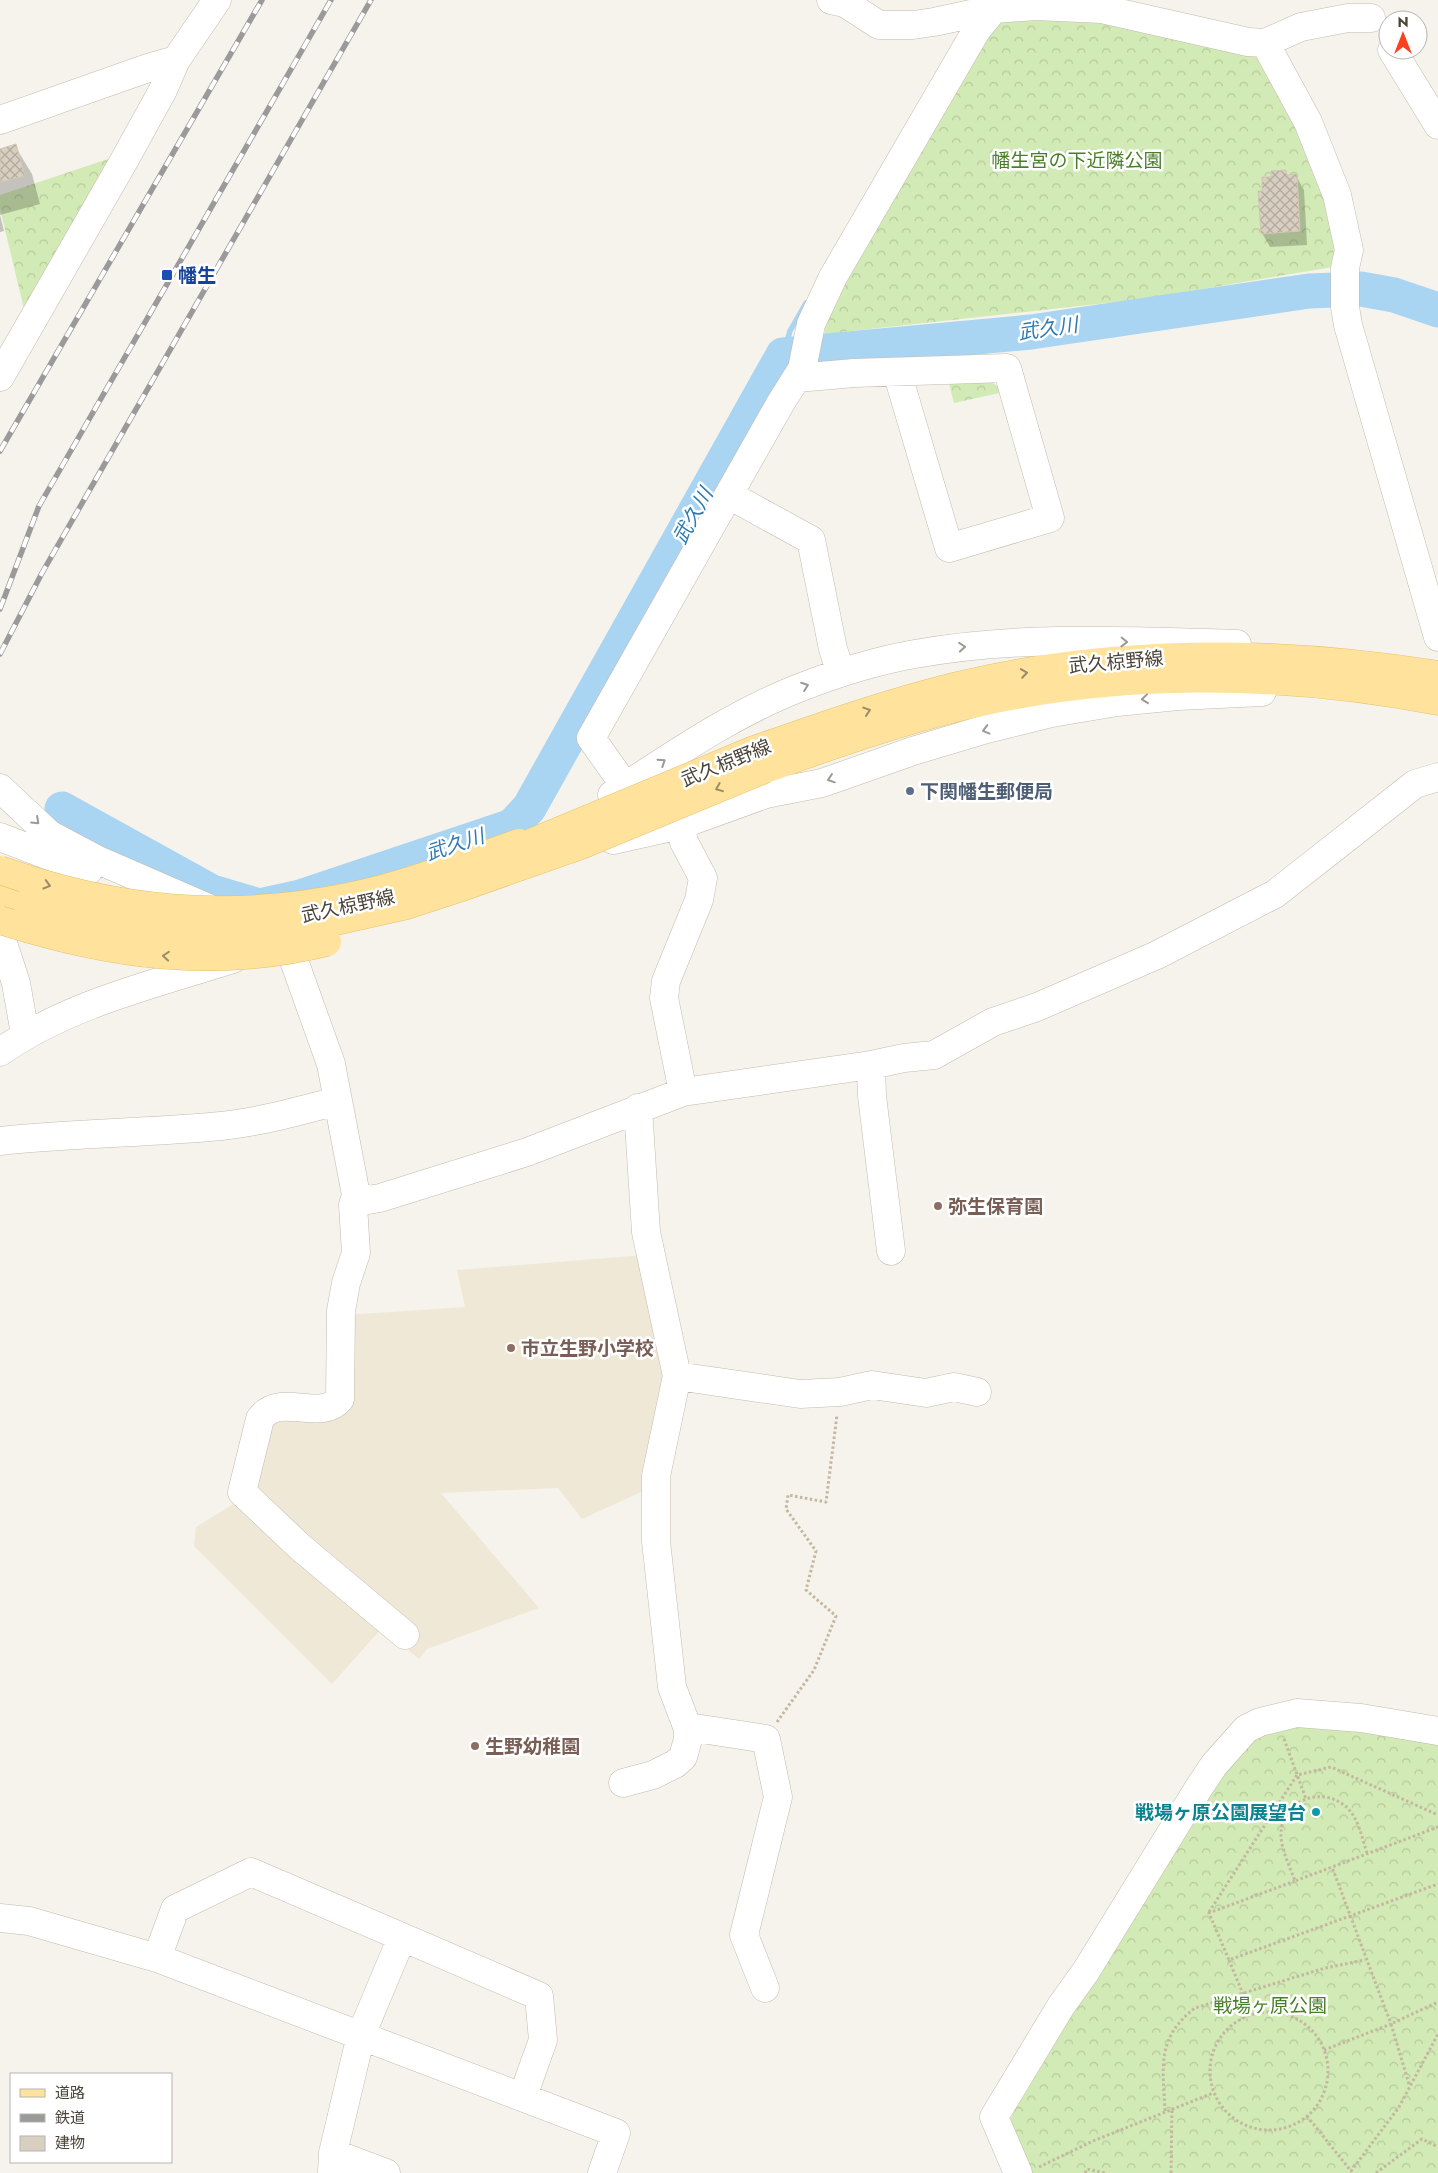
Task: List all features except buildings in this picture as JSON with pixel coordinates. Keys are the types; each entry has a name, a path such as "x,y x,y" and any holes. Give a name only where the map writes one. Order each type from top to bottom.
{"main road":[{"name":"武久椋野線","path":"0,894 28,903 162,922 240,925 299,916 403,894 576,835 760,760 894,702 1011,675 1067,666 1185,656 1309,658 1372,664 1438,674"},
{"name":"武久椋野線","path":"760,760 979,703 1072,687 1128,681 1246,680 1318,684 1370,689 1438,702"},
{"path":"0,870 62,889 151,908 188,911 270,909 337,899 399,884 576,835"},
{"path":"0,920 49,936 142,954 174,957 225,957 286,951 398,922 473,893 576,835"}],"street":[{"path":"0,377 164,90 176,60 217,0"},
{"path":"831,0 845,3 879,25 927,23 994,9 1036,6 1102,9 1248,42 1265,43 1301,27 1348,18 1369,9 1378,26"},
{"path":"683,1092 664,998 666,981 698,900 703,878 684,842 680,825 625,786 591,738 799,374 811,335 812,324 833,276 976,31 994,9"},
{"path":"1265,43 1308,122 1337,195 1349,250 1345,268 1348,325 1438,637"},
{"path":"0,120 176,60"},
{"path":"1398,60 1438,124"},
{"path":"799,374 1007,368 1050,518 949,548 897,372"},
{"path":"729,496 811,540 833,649 841,673"},
{"path":"454,883 516,854 578,817 678,751 758,706 797,688 873,662 956,648 1052,642 1119,642 1309,648 1402,662 1438,674"},
{"path":"0,1052 25,1034 99,1002 287,941 454,883 521,862 680,825 766,794 822,782 913,751 983,730 1052,713 1117,702 1222,693 1294,692 1438,702"},
{"path":"356,1195 368,1200 380,1198 527,1152 683,1092 934,1055 993,1022 1037,1007 1157,955 1275,894 1416,784 1438,777"},
{"path":"0,788 49,834 98,860 287,941 325,1045 356,1195 353,1205 356,1253 346,1284 341,1312 340,1399 334,1406 324,1408 287,1406 271,1408 264,1414 260,1419 242,1492 299,1546 405,1636"},
{"path":"0,838 211,919 287,941"},
{"path":"0,934 16,983 25,1034"},
{"path":"871,1065 872,1096 891,1251"},
{"path":"0,1141 45,1136 223,1126 337,1101"},
{"path":"623,1783 654,1775 683,1757 688,1739 688,1729 672,1687 656,1541 656,1476 677,1376 646,1232 638,1108"},
{"path":"677,1376 708,1379 779,1392 815,1394 840,1392 872,1385 926,1393 954,1387 977,1392"},
{"path":"1026,2171 994,2117 1061,2006 1086,1971 1214,1765 1246,1729 1260,1722 1298,1713 1342,1716 1438,1732"},
{"path":"688,1729 695,1728 766,1739 778,1797 744,1935 765,1988"},
{"path":"157,1958 175,1910 251,1872 540,1996 543,2040 523,2096"},
{"path":"0,1918 29,1921 157,1958 616,2133 602,2173"},
{"path":"386,2173 333,2163 361,2035 402,1937"}],"path":[{"path":"766,1739 814,1670 836,1616 806,1590 816,1551 786,1510 788,1495 826,1502 840,1392"},
{"path":"1276,1718 1306,1799"},
{"path":"1209,1913 1297,1775 1331,1767 1438,1815"},
{"path":"1295,1881 1282,1846 1281,1828 1285,1816 1297,1802 1315,1796 1341,1802 1354,1816 1367,1853"},
{"path":"1209,1913 1438,1827"},
{"path":"1332,1868 1390,2024 1410,2084"},
{"path":"1229,1960 1438,1884"},
{"path":"1209,1913 1242,1994 1247,2017"},
{"path":"1165,2111 1163,2071 1168,2040 1174,2028 1195,2008 1324,1968 1365,1960"},
{"path":"1324,2050 1390,2024 1438,2002"},
{"path":"1264,2012 1279,2012 1294,2017 1315,2034 1324,2050 1327,2062 1324,2092 1317,2105 1307,2116 1295,2124 1282,2128 1253,2128 1240,2123 1229,2114 1213,2093 1210,2074 1215,2046 1221,2035 1233,2024 1247,2017 1264,2012"},
{"path":"1307,2116 1351,2172 1399,2108 1438,2034"},
{"path":"1026,2171 1092,2140 1213,2093"},
{"path":"1171,2173 1172,2108"},
{"path":"1376,2173 1422,2139 1438,2147"},
{"path":"1086,2173 1087,2168 1106,2173"}],"shaded area":[{"path":"644,1255 669,1364 650,1488 582,1519 558,1488 441,1493 539,1608 427,1649 419,1659 382,1628 332,1684 194,1546 196,1527 232,1505 247,1489 268,1415 336,1416 346,1315 465,1307 457,1270"}],"green space":[{"name":"幡生宮の下近隣公園","path":"1085,14 1256,52 1298,118 1327,201 1334,247 1333,267 1143,299 824,334 838,282 994,22"},
{"path":"114,157 25,313 0,209 0,195"},
{"path":"948,380 991,381 1004,392 954,403"},
{"name":"戦場ヶ原公園","path":"1292,1723 1323,1724 1438,1742 1438,2173 1023,2173 1010,2120 1025,2088 1233,1754 1267,1731"}],"waterway":[{"name":"武久川","path":"62,809 212,892 259,906 300,897 512,826 529,808 783,355 1031,332 1309,291 1361,289 1394,295 1438,310"},
{"path":"783,355 790,331 806,303"}],"railway":[{"path":"0,451 262,0"},
{"path":"0,609 39,506 331,0"},
{"path":"0,654 42,573 371,0"}],"place":[{"name":"幡生","path":"167,275"},
{"name":"下関幡生郵便局","path":"910,791"},
{"name":"弥生保育園","path":"938,1206"},
{"name":"市立生野小学校","path":"511,1348"},
{"name":"生野幼稚園","path":"475,1746"},
{"name":"戦場ヶ原公園展望台","path":"1316,1812"}]}
